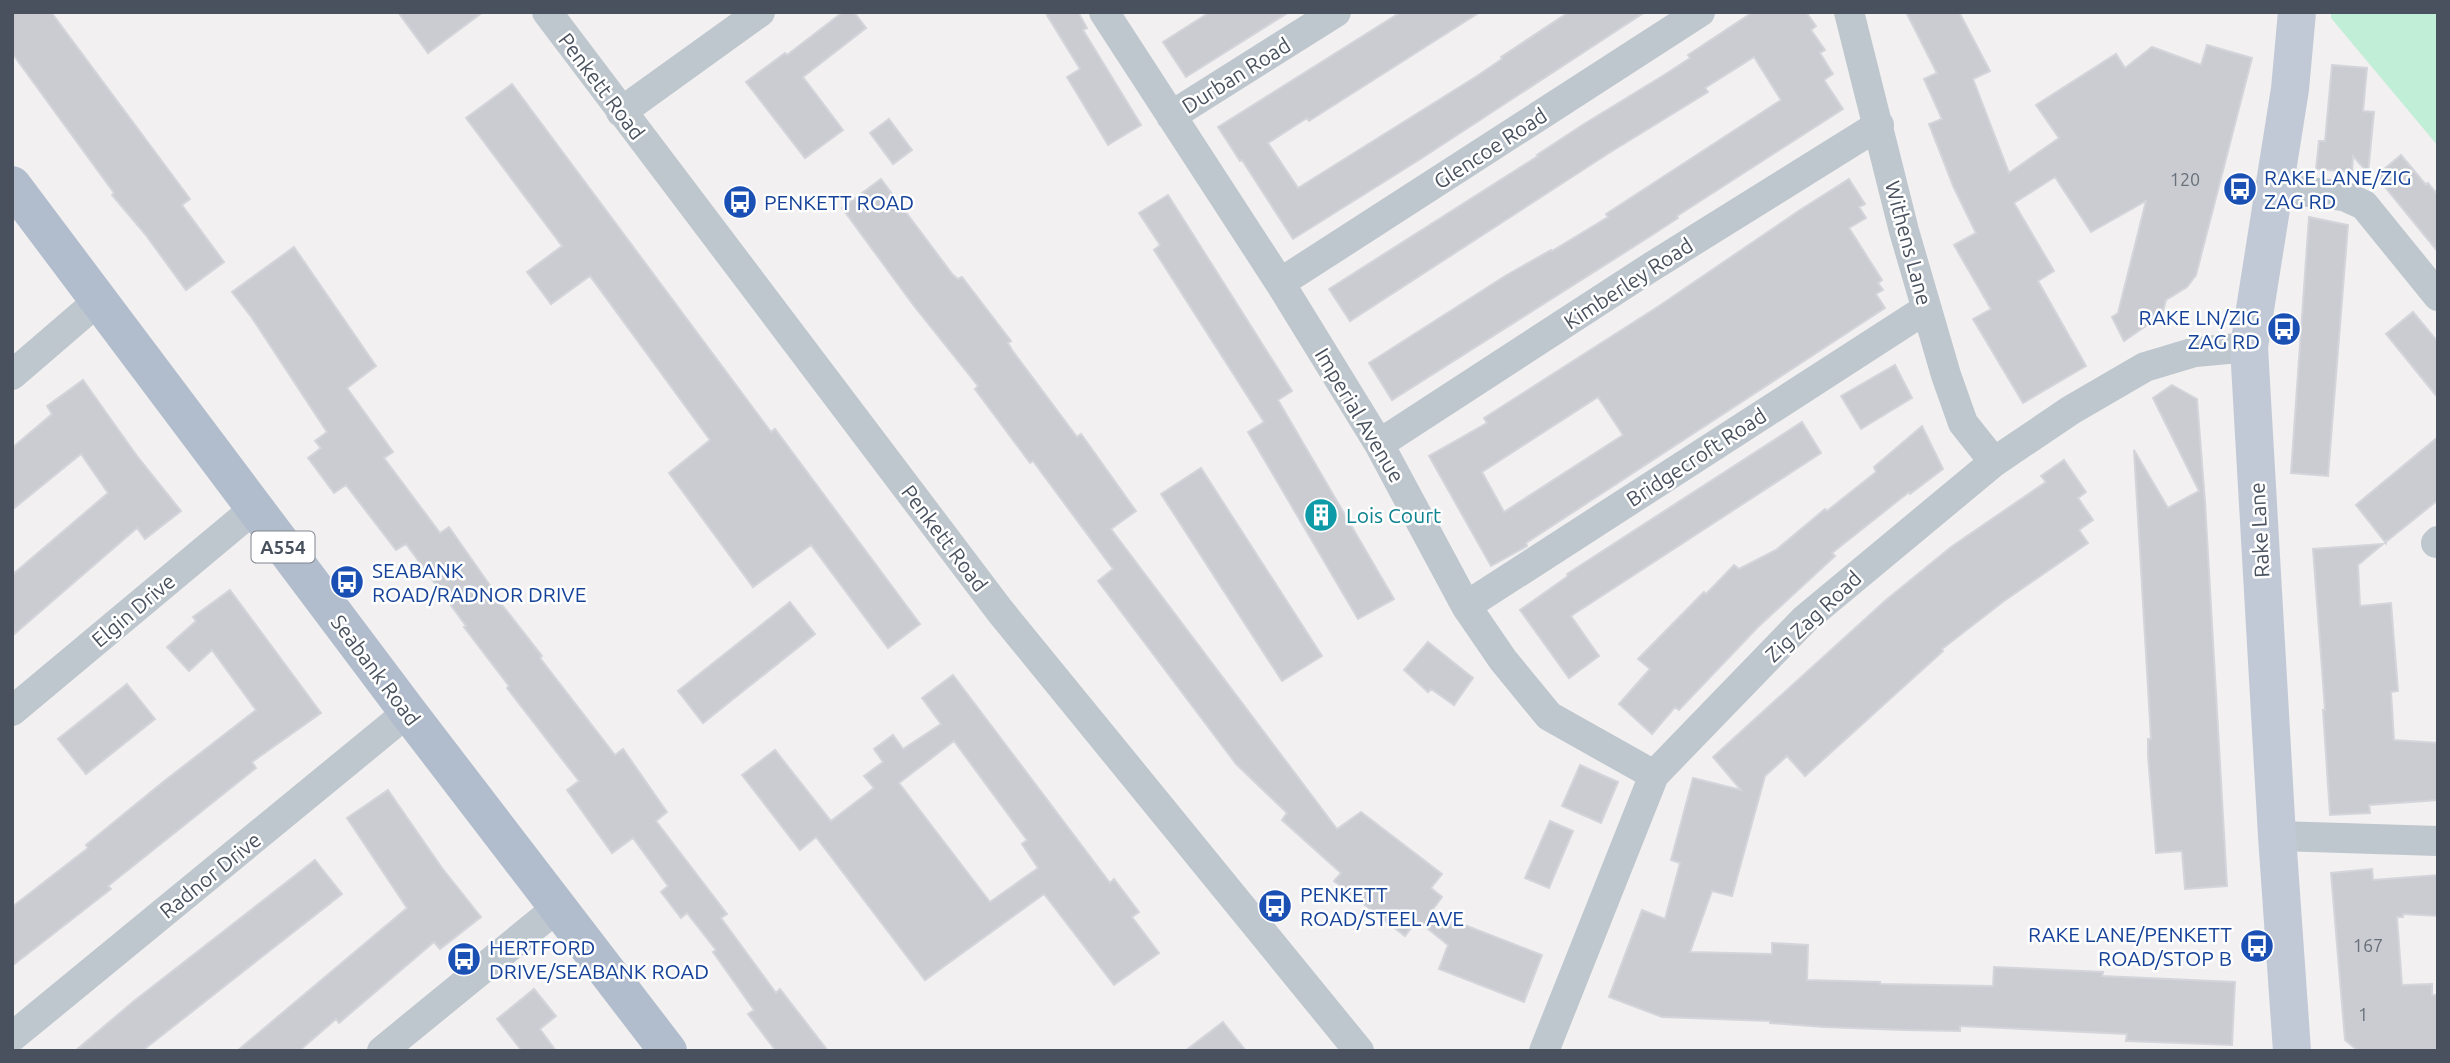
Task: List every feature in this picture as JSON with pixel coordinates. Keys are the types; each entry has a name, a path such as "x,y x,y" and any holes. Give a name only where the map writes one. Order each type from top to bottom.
{"main road":[{"name":"Rake Lane","path":"2292,1051 2249,347 2290,89 2297,12"},
{"name":"Seabank Road","path":"12,185 254,509 667,1051"}],"street":[{"name":"Penkett Road","path":"547,12 1000,611 1359,1051"},
{"path":"621,112 760,12"},
{"name":"Imperial Avenue","path":"1104,12 1379,444 1466,606 1503,660 1549,716 1654,775"},
{"name":"Durban Road","path":"1171,116 1336,12"},
{"name":"Glencoe Road","path":"1279,283 1700,12"},
{"name":"Withens Lane","path":"1849,12 1926,309 1963,422 1994,462"},
{"name":"Kimberley Road","path":"1379,444 1648,269 1879,125"},
{"path":"2273,188 2344,196 2364,205 2438,296"},
{"path":"12,374 98,301"},
{"name":"Bridgecroft Road","path":"1466,606 1926,309"},
{"name":"Zig Zag Road","path":"1544,1051 1654,775 1805,619 1994,462 2071,410 2145,367 2195,352 2249,347"},
{"name":"Elgin Drive","path":"12,711 254,509"},
{"name":"Radnor Drive","path":"12,1037 408,712"},
{"path":"2277,836 2438,841"},
{"path":"382,1051 558,907"}],"green space":[{"path":"2331,12 2438,12 2438,146 2331,18"}],"building":[{"path":"12,12 51,12 190,199 182,205 224,262 186,290 112,195 114,193 12,53"},
{"path":"398,12 483,12 428,53"},
{"path":"843,12 854,12 866,28 803,77 843,130 805,158 746,82"},
{"path":"1045,12 1078,12 1087,28 1083,30 1141,125 1108,145 1067,77 1080,69"},
{"path":"1210,12 1289,12 1186,77 1163,42"},
{"path":"1401,12 1480,12 1309,121 1307,118 1268,143 1298,188 1477,76 1569,12 1645,12 1293,239 1218,127"},
{"path":"1753,12 1806,12 1816,26 1811,30 1825,50 1820,53 1833,74 1824,80 1843,109 1677,216 1678,218 1649,237 1392,400 1369,363 1505,276 1608,217 1606,214 1781,100 1754,57 1705,88 1708,92 1350,321 1329,289 1664,75 1690,58 1688,55"},
{"path":"1906,12 1959,12 1990,71 1973,79 2009,173 2059,138 2036,105 2116,54 2125,68 2152,47 2201,65 2207,45 2252,58 2196,275 2187,287 2166,300 2162,315 2124,341 2112,317 2118,313 2146,201 2091,232 2055,177 2014,203 2054,271 2038,281 2086,366 2023,403 1973,319 1991,309 1954,245 1976,233 1954,188 1929,124 1942,119 1924,79 1937,73"},
{"path":"2332,65 2367,68 2363,111 2374,112 2368,173 2353,156 2352,172 2316,169 2319,141 2325,141"},
{"path":"512,84 771,432 775,429 920,624 888,648 811,545 753,587 669,473 710,440 590,276 551,304 527,272 562,246 466,118"},
{"path":"889,119 912,150 893,164 870,133"},
{"path":"2401,155 2438,195 2438,252 2376,176"},
{"path":"881,179 953,275 958,279 962,277 1011,341 1008,343 1012,350 1077,437 1081,434 1136,511 1111,529 1337,829 1361,812 1442,874 1431,888 1442,897 1431,912 1542,955 1524,1002 1439,969 1448,945 1417,920 1405,936 1334,881 1341,873 1282,820 1287,813 1236,764 1098,581 1113,569 1033,461 1030,463 975,389 978,386 914,306 842,208"},
{"path":"1849,179 1865,204 1859,207 1866,218 1849,228 1882,280 1878,283 1883,290 1876,294 1885,308 1526,543 1527,546 1491,566 1429,456 1487,423 1484,418 1659,306","holes":["1598,397 1623,435 1504,512 1482,472"]},
{"path":"1168,195 1292,391 1278,400 1394,599 1358,619 1248,432 1264,422 1154,250 1160,245 1139,213"},
{"path":"2309,217 2348,225 2328,476 2291,473"},
{"path":"294,247 376,366 347,388 393,452 384,458 440,533 449,527 494,591 492,592 542,656 540,658 615,755 623,749 667,812 656,821 727,914 721,918 776,993 780,989 828,1051 776,1051 748,1014 754,1010 713,952 716,950 687,913 681,918 661,892 668,886 633,838 612,853 567,790 579,781 507,688 509,686 406,544 396,550 346,485 334,493 308,458 321,448 315,441 327,432 232,292"},
{"path":"2413,312 2438,342 2438,398 2386,334"},
{"path":"1895,365 1912,398 1861,429 1841,396"},
{"path":"83,380 137,456 181,511 145,539 137,528 12,636 12,575 108,493 81,454 12,510 12,448 52,414 47,406"},
{"path":"2172,385 2197,399 2227,886 2185,889 2182,851 2156,853 2148,756 2148,739 2151,739 2134,450 2168,508 2199,491 2153,398"},
{"path":"1802,422 1821,453 1571,616 1599,656 1569,678 1520,610 1568,576 1567,574"},
{"path":"1922,426 1943,469 1910,494 1909,492 1832,553 1835,556 1758,627 1679,710 1675,707 1652,734 1619,704 1650,669 1638,659 1704,592 1706,594 1734,565 1739,569 1776,550 1825,509 1827,511 1876,472 1874,467"},
{"path":"2438,437 2438,500 2387,541 2386,539 2386,543 2356,505"},
{"path":"2064,460 2086,492 2078,498 2093,520 2079,530 2088,543 2004,601 1942,649 1943,651 1805,776 1787,756 1765,776 1732,896 1712,891 1690,952 1772,954 1772,943 1808,945 1807,980 1993,986 1994,967 2103,972 2102,976 2235,982 2232,1045 2126,1041 2127,1034 1960,1026 1960,1031 1905,1030 1662,1017 1609,997 1642,910 1665,919 1680,863 1671,860 1693,778 1741,790 1713,757 1886,600 1951,547 2046,482 2041,476"},
{"path":"1201,468 1322,656 1282,681 1161,494"},
{"path":"2383,544 2358,565 2360,606 2391,603 2398,691 2391,692 2394,740 2438,743 2438,800 2369,805 2370,813 2330,815 2313,549"},
{"path":"230,590 321,713 252,762 256,768 108,886 111,889 12,966 12,907 88,848 86,845 163,782 256,710 212,650 189,671 167,647 196,621 193,617"},
{"path":"790,602 815,634 703,723 678,691"},
{"path":"1428,642 1473,678 1454,705 1431,689 1428,692 1404,670"},
{"path":"953,675 1110,883 1114,879 1139,912 1132,917 1159,953 1114,985 1044,894 925,980 816,837 800,850 742,775 775,750 831,821 874,788 864,776 883,762 874,749 893,735 903,749 941,724 922,698","holes":["954,741 1027,840 1022,844 1038,868 990,902 899,783"]},
{"path":"127,684 155,719 86,774 58,739"},
{"path":"1580,765 1618,782 1601,823 1562,806"},
{"path":"388,790 442,868 481,917 440,949 434,942 339,1023 336,1019 299,1051 237,1051 407,908 347,818"},
{"path":"1550,821 1573,831 1549,888 1525,878"},
{"path":"315,860 342,894 142,1051 75,1051 134,1001"},
{"path":"2372,869 2373,880 2438,875 2438,916 2403,914 2403,917 2397,917 2402,985 2432,984 2432,995 2438,995 2438,1051 2358,1051 2345,1040 2331,873"},
{"path":"534,989 556,1016 540,1029 556,1051 522,1051 497,1019"},
{"path":"1223,1022 1246,1051 1185,1051"}],"place":[{"name":"RAKE LANE/ZIG ZAG RD","path":"2240,189"},
{"name":"PENKETT ROAD","path":"740,202"},
{"name":"RAKE LN/ZIG ZAG RD","path":"2284,329"},
{"name":"Lois Court","path":"1321,515"},
{"name":"SEABANK ROAD/RADNOR DRIVE","path":"347,582"},
{"name":"PENKETT ROAD/STEEL AVE","path":"1275,906"},
{"name":"RAKE LANE/PENKETT ROAD/STOP B","path":"2257,946"},
{"name":"HERTFORD DRIVE/SEABANK ROAD","path":"464,959"}]}
